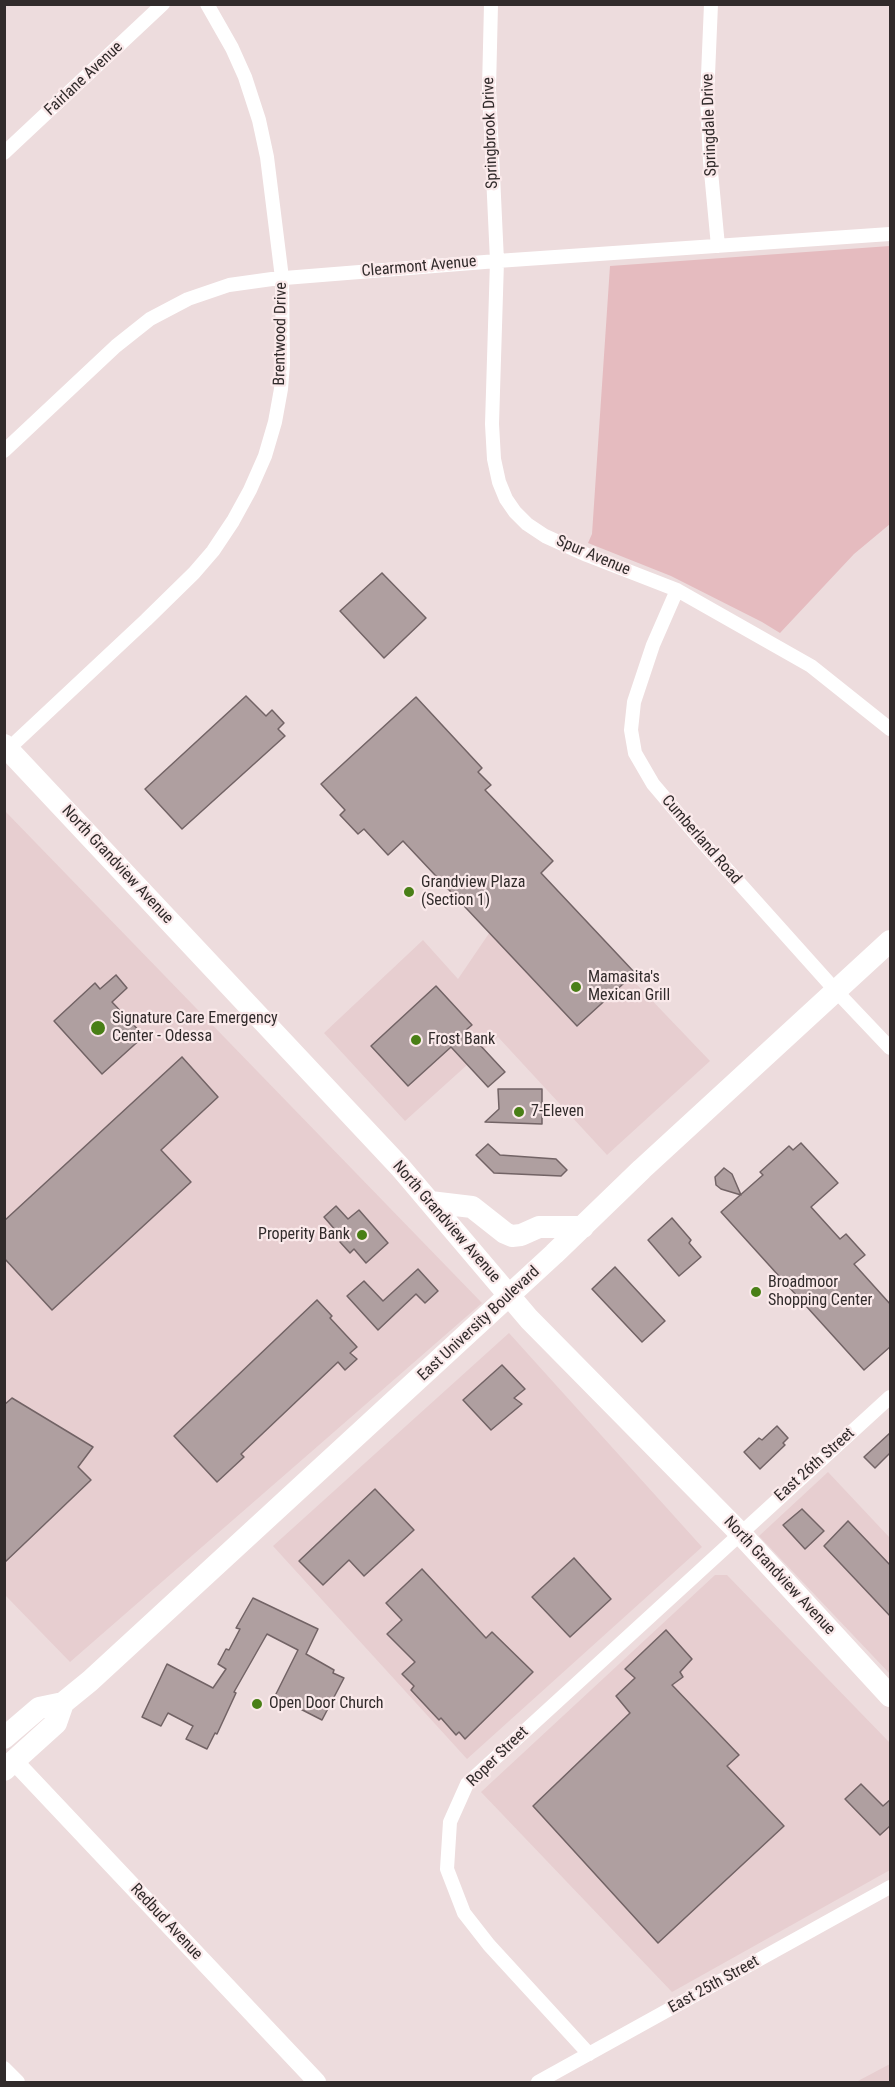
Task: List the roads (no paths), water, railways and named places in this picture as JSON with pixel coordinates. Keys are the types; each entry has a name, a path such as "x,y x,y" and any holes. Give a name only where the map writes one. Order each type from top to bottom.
{"main road":[{"name":"North Grandview Avenue","path":"6,749 400,1167 509,1296 600,1392 740,1533 891,1696"},
{"name":"East University Boulevard","path":"4,1738 39,1708 63,1703 98,1674 891,941"},
{"path":"430,1202 472,1207 512,1236 521,1235 539,1227 583,1227"},
{"name":"East University Boulevard","path":"9,1766 56,1723 63,1703"}],"street":[{"name":"Fairlane Avenue","path":"4,153 164,4"},
{"name":"Brentwood Drive","path":"6,749 194,573 213,551 233,521 261,465 275,422 283,364 282,278 267,157 259,120 232,48 207,4"},
{"name":"Springbrook Drive","path":"491,4 489,89 497,261"},
{"name":"Springdale Drive","path":"711,4 707,99 718,246"},
{"name":"Clearmont Avenue","path":"4,451 116,346 150,319 188,299 229,285 282,278 497,261 891,234"},
{"name":"Spur Avenue","path":"497,261 492,424 494,459 499,482 506,499 515,512 527,524 545,536 677,590 811,666 891,729"},
{"name":"Cumberland Road","path":"677,590 653,645 634,702 631,730 635,753 653,784 678,814 891,1048"},
{"name":"East 26th Street","path":"740,1533 891,1397"},
{"name":"Roper Street","path":"589,2054 489,1945 464,1913 447,1869 450,1822 467,1784 740,1533"},
{"name":"Redbud Avenue","path":"9,1766 317,2082"},
{"name":"East 25th Street","path":"538,2082 891,1887"},
{"path":"4,2068 18,2082"}],"place":[{"name":"Grandview Plaza (Section 1)","path":"409,892"},
{"name":"Mamasita's Mexican Grill","path":"576,987"},
{"name":"Signature Care Emergency Center - Odessa","path":"98,1028"},
{"name":"Frost Bank","path":"416,1040"},
{"name":"7-Eleven","path":"519,1112"},
{"name":"Properity Bank","path":"362,1235"},
{"name":"Broadmoor Shopping Center","path":"756,1292"},
{"name":"Open Door Church","path":"257,1704"}]}
